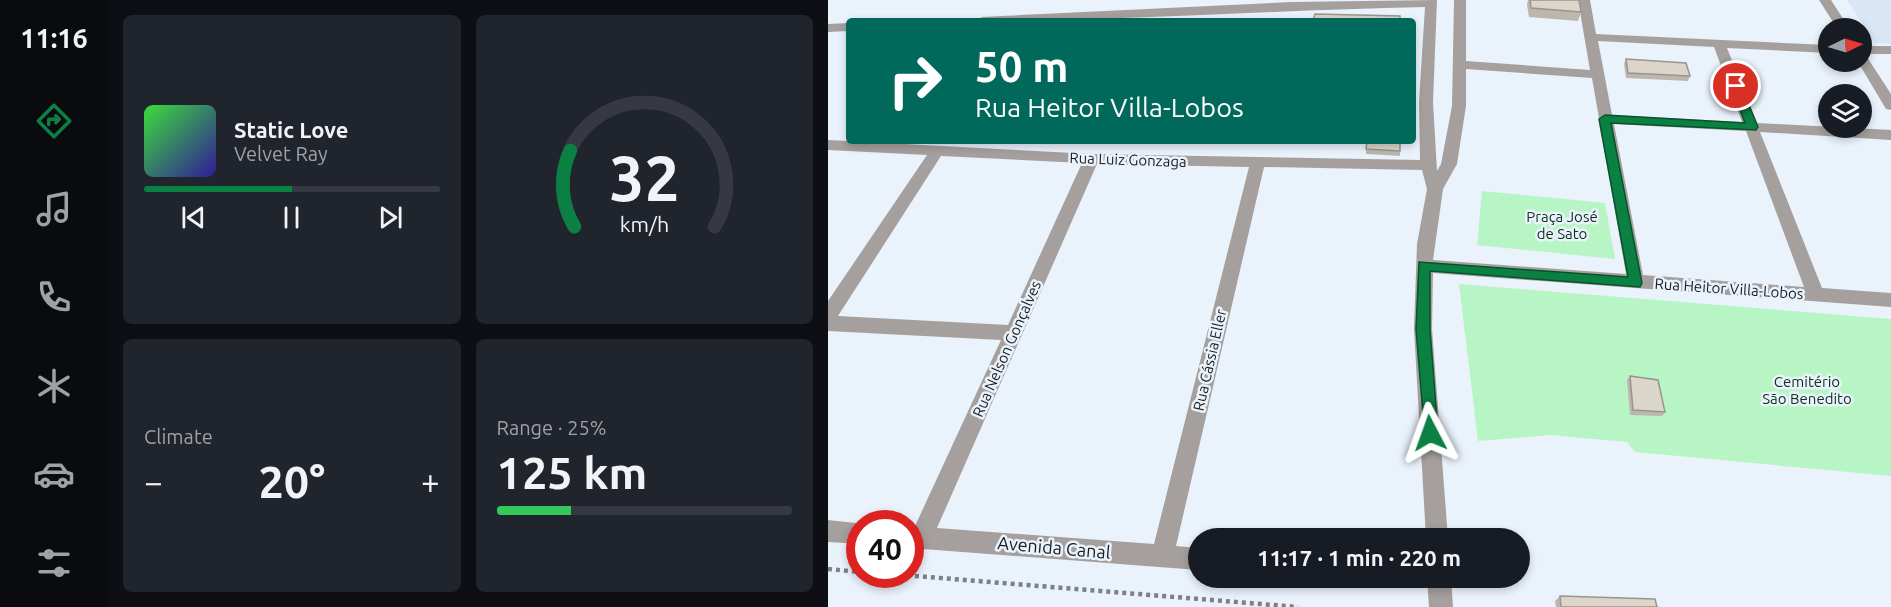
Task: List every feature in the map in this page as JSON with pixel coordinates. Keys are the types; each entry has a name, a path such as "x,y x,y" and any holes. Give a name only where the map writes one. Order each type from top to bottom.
{"street":[{"path":"1436,528 1423,329 1424,266 1436,189 1449,164 1459,106 1460,0"},
{"path":"1584,0 1595,74 1636,283"},
{"path":"1825,0 1837,18"},
{"path":"1034,18 1292,3 1431,2 1427,33 1426,102 1428,165 1436,189"},
{"path":"1290,18 1292,3"},
{"path":"828,28 846,27"},
{"path":"1591,37 1818,49"},
{"path":"1719,44 1816,295"},
{"path":"1872,50 1891,50"},
{"path":"1460,65 1595,74"},
{"path":"1871,72 1891,105"},
{"path":"1605,119 1891,135"},
{"name":"Rua Luiz Gonzaga","path":"828,146 1092,159 1257,164 1428,165"},
{"path":"828,316 937,151"},
{"name":"Rua Nelson Gonçalves","path":"924,520 1014,333 1092,159"},
{"name":"Rua Cássia Eller","path":"1162,557 1257,164"},
{"name":"Rua Heitor Villa-Lobos","path":"1424,266 1891,300"},
{"path":"828,323 1014,333"},
{"path":"828,531 846,532"},
{"name":"Avenida Canal","path":"924,538 1188,558"},
{"path":"1440,588 1441,607"}],"path":[{"path":"828,569 846,571"},
{"path":"924,577 1298,607"}],"shaded area":[{"path":"1847,0 1891,0 1891,44 1875,43 1872,38 1872,18 1859,18"}],"green space":[{"name":"Praça José de Sato","path":"1482,191 1605,203 1615,259 1477,245"},
{"name":"Cemitério São Benedito","path":"1459,284 1891,319 1891,476 1635,452 1627,442 1550,435 1478,441"}],"building":[{"path":"1530,0 1579,0 1581,12 1531,8"},
{"path":"1315,14 1400,16 1400,18 1314,18"},
{"path":"1626,59 1686,63 1690,76 1628,73"},
{"path":"1367,144 1400,144 1400,151 1366,149"},
{"path":"1630,376 1658,380 1665,412 1633,410"},
{"path":"1560,596 1655,599 1657,607 1561,607"}],"route":[{"path":"1430,433 1423,329 1424,266 1636,283 1605,119 1752,127 1736,86"}]}
